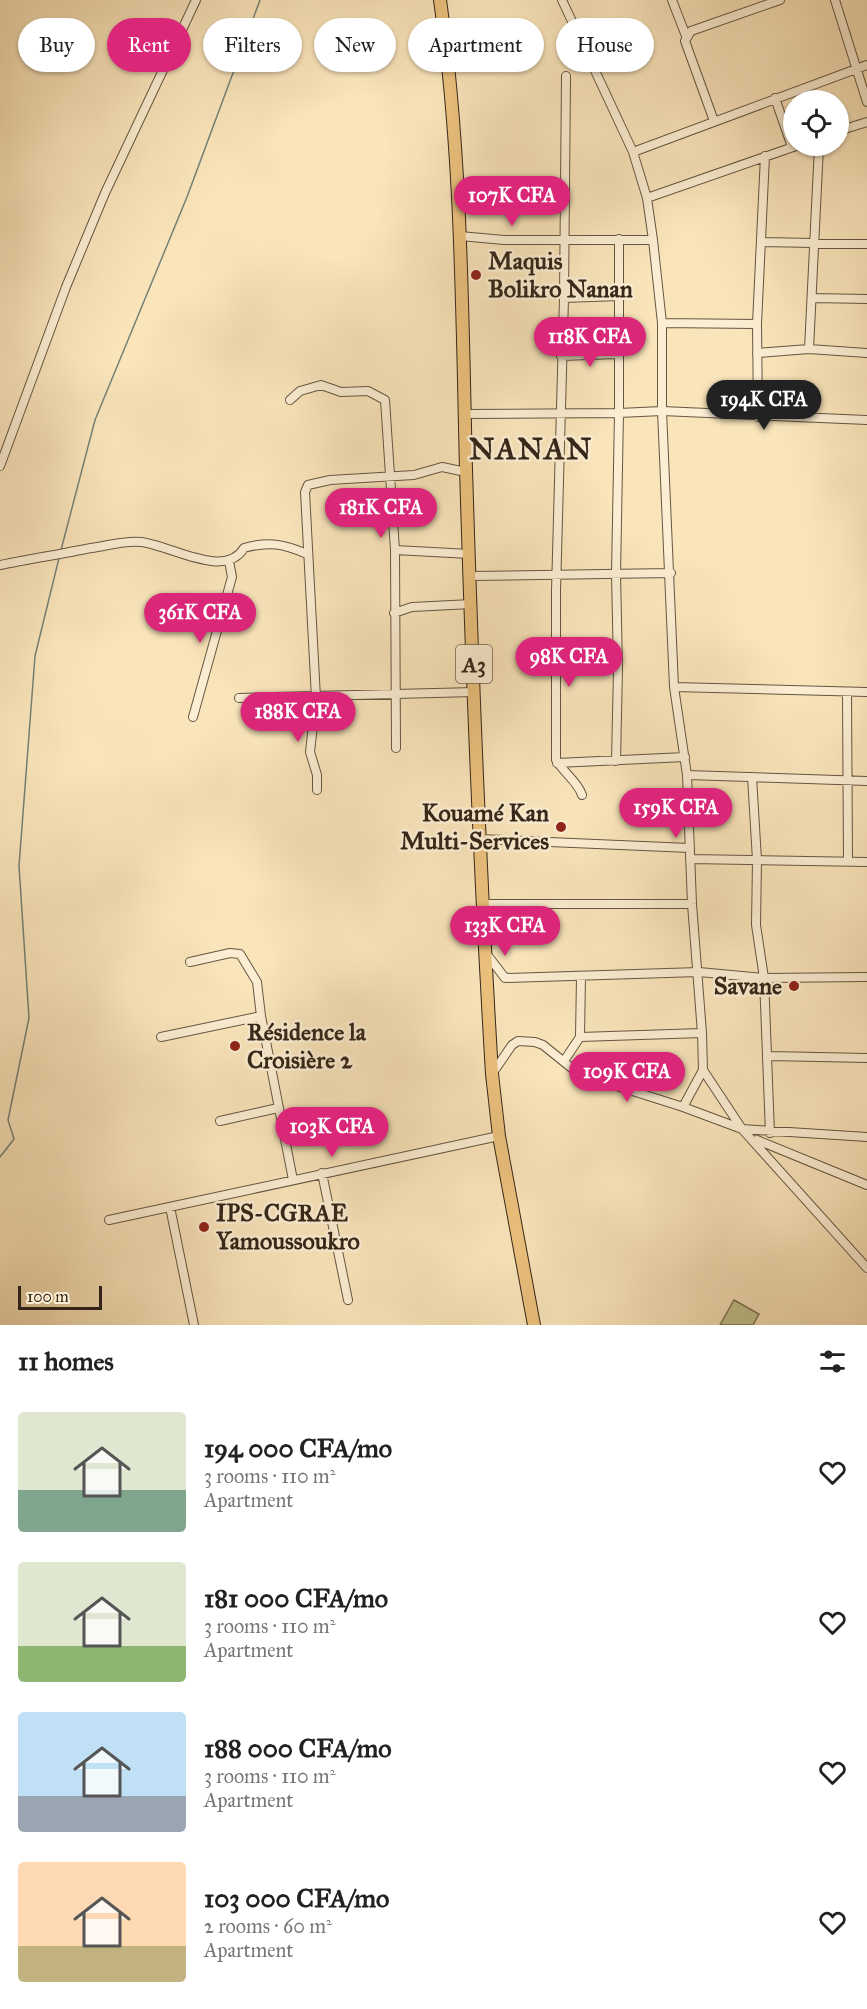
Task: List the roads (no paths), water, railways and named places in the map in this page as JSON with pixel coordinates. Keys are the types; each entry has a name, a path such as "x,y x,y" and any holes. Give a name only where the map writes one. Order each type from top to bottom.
{"highway":[{"name":"A3","path":"440,0 451,88 460,236 466,472 484,951 492,1074 499,1136 534,1325"}],"street":[{"path":"0,466 66,287 101,201 196,0"},
{"path":"562,0 633,152 647,198 662,323 662,411 671,573 674,687 687,775 692,904 699,972 703,1070 682,1107"},
{"path":"672,0 714,121"},
{"path":"686,36 691,31 780,0"},
{"path":"835,0 862,66 867,102"},
{"path":"633,152 862,66"},
{"path":"566,76 564,298 556,574 557,763 579,787 582,795"},
{"path":"775,98 783,118"},
{"path":"849,128 867,122"},
{"path":"647,198 783,150"},
{"path":"758,417 757,324 765,156"},
{"path":"809,349 819,156"},
{"path":"460,236 564,240 653,240"},
{"path":"616,761 618,669 615,574 619,413 619,239"},
{"path":"762,242 867,244"},
{"path":"564,298 620,296"},
{"path":"812,298 867,299"},
{"path":"662,323 757,324"},
{"path":"757,353 809,349 867,353"},
{"path":"561,356 618,354"},
{"path":"290,400 300,391 321,385 341,392 368,391 385,400 395,550 396,748"},
{"path":"465,414 662,411 867,420"},
{"path":"316,790 317,775 310,752 316,698 304,492 308,485 315,482 414,475 442,467 466,472"},
{"path":"0,565 132,541 156,544 215,562 229,561 238,557 244,548 262,543 281,543 307,554"},
{"path":"395,550 470,554"},
{"path":"193,717 232,577 229,561"},
{"path":"470,576 671,573"},
{"path":"394,614 412,607 472,604"},
{"path":"674,687 867,692"},
{"path":"239,698 316,698 475,692"},
{"path":"847,692 848,861"},
{"path":"557,763 685,757"},
{"path":"687,775 867,781"},
{"path":"752,777 757,860 756,925 764,978 769,1056 770,1133"},
{"path":"480,839 690,848"},
{"path":"690,859 867,862"},
{"path":"483,904 692,904"},
{"path":"484,951 505,978 699,972 764,978 867,976"},
{"path":"190,962 230,953 240,954 257,982 261,1016 293,1180"},
{"path":"564,1061 580,1037 581,977"},
{"path":"161,1037 261,1016"},
{"path":"580,1037 702,1033"},
{"path":"492,1074 512,1045 518,1041 543,1046 579,1074 742,1129 770,1133 867,1137"},
{"path":"769,1056 867,1058"},
{"path":"703,1070 742,1129 867,1268"},
{"path":"220,1120 278,1108"},
{"path":"109,1220 499,1136"},
{"path":"753,1139 867,1185"},
{"path":"322,1173 348,1300"},
{"path":"170,1207 194,1325"}],"waterway":[{"path":"61,550 95,420 187,197 260,0"},
{"path":"0,1157 14,1139 8,1120 29,1018 19,866 35,656 59,558"}],"place":[{"name":"Maquis Bolikro Nanan","path":"476,275"},
{"name":"Kouamé Kan Multi-Services","path":"561,827"},
{"name":"Savane","path":"794,986"},
{"name":"Résidence la Croisière 2","path":"235,1046"},
{"name":"IPS-CGRAE Yamoussoukro","path":"204,1227"}],"district":[{"name":"NANAN","path":"531,449"}]}
